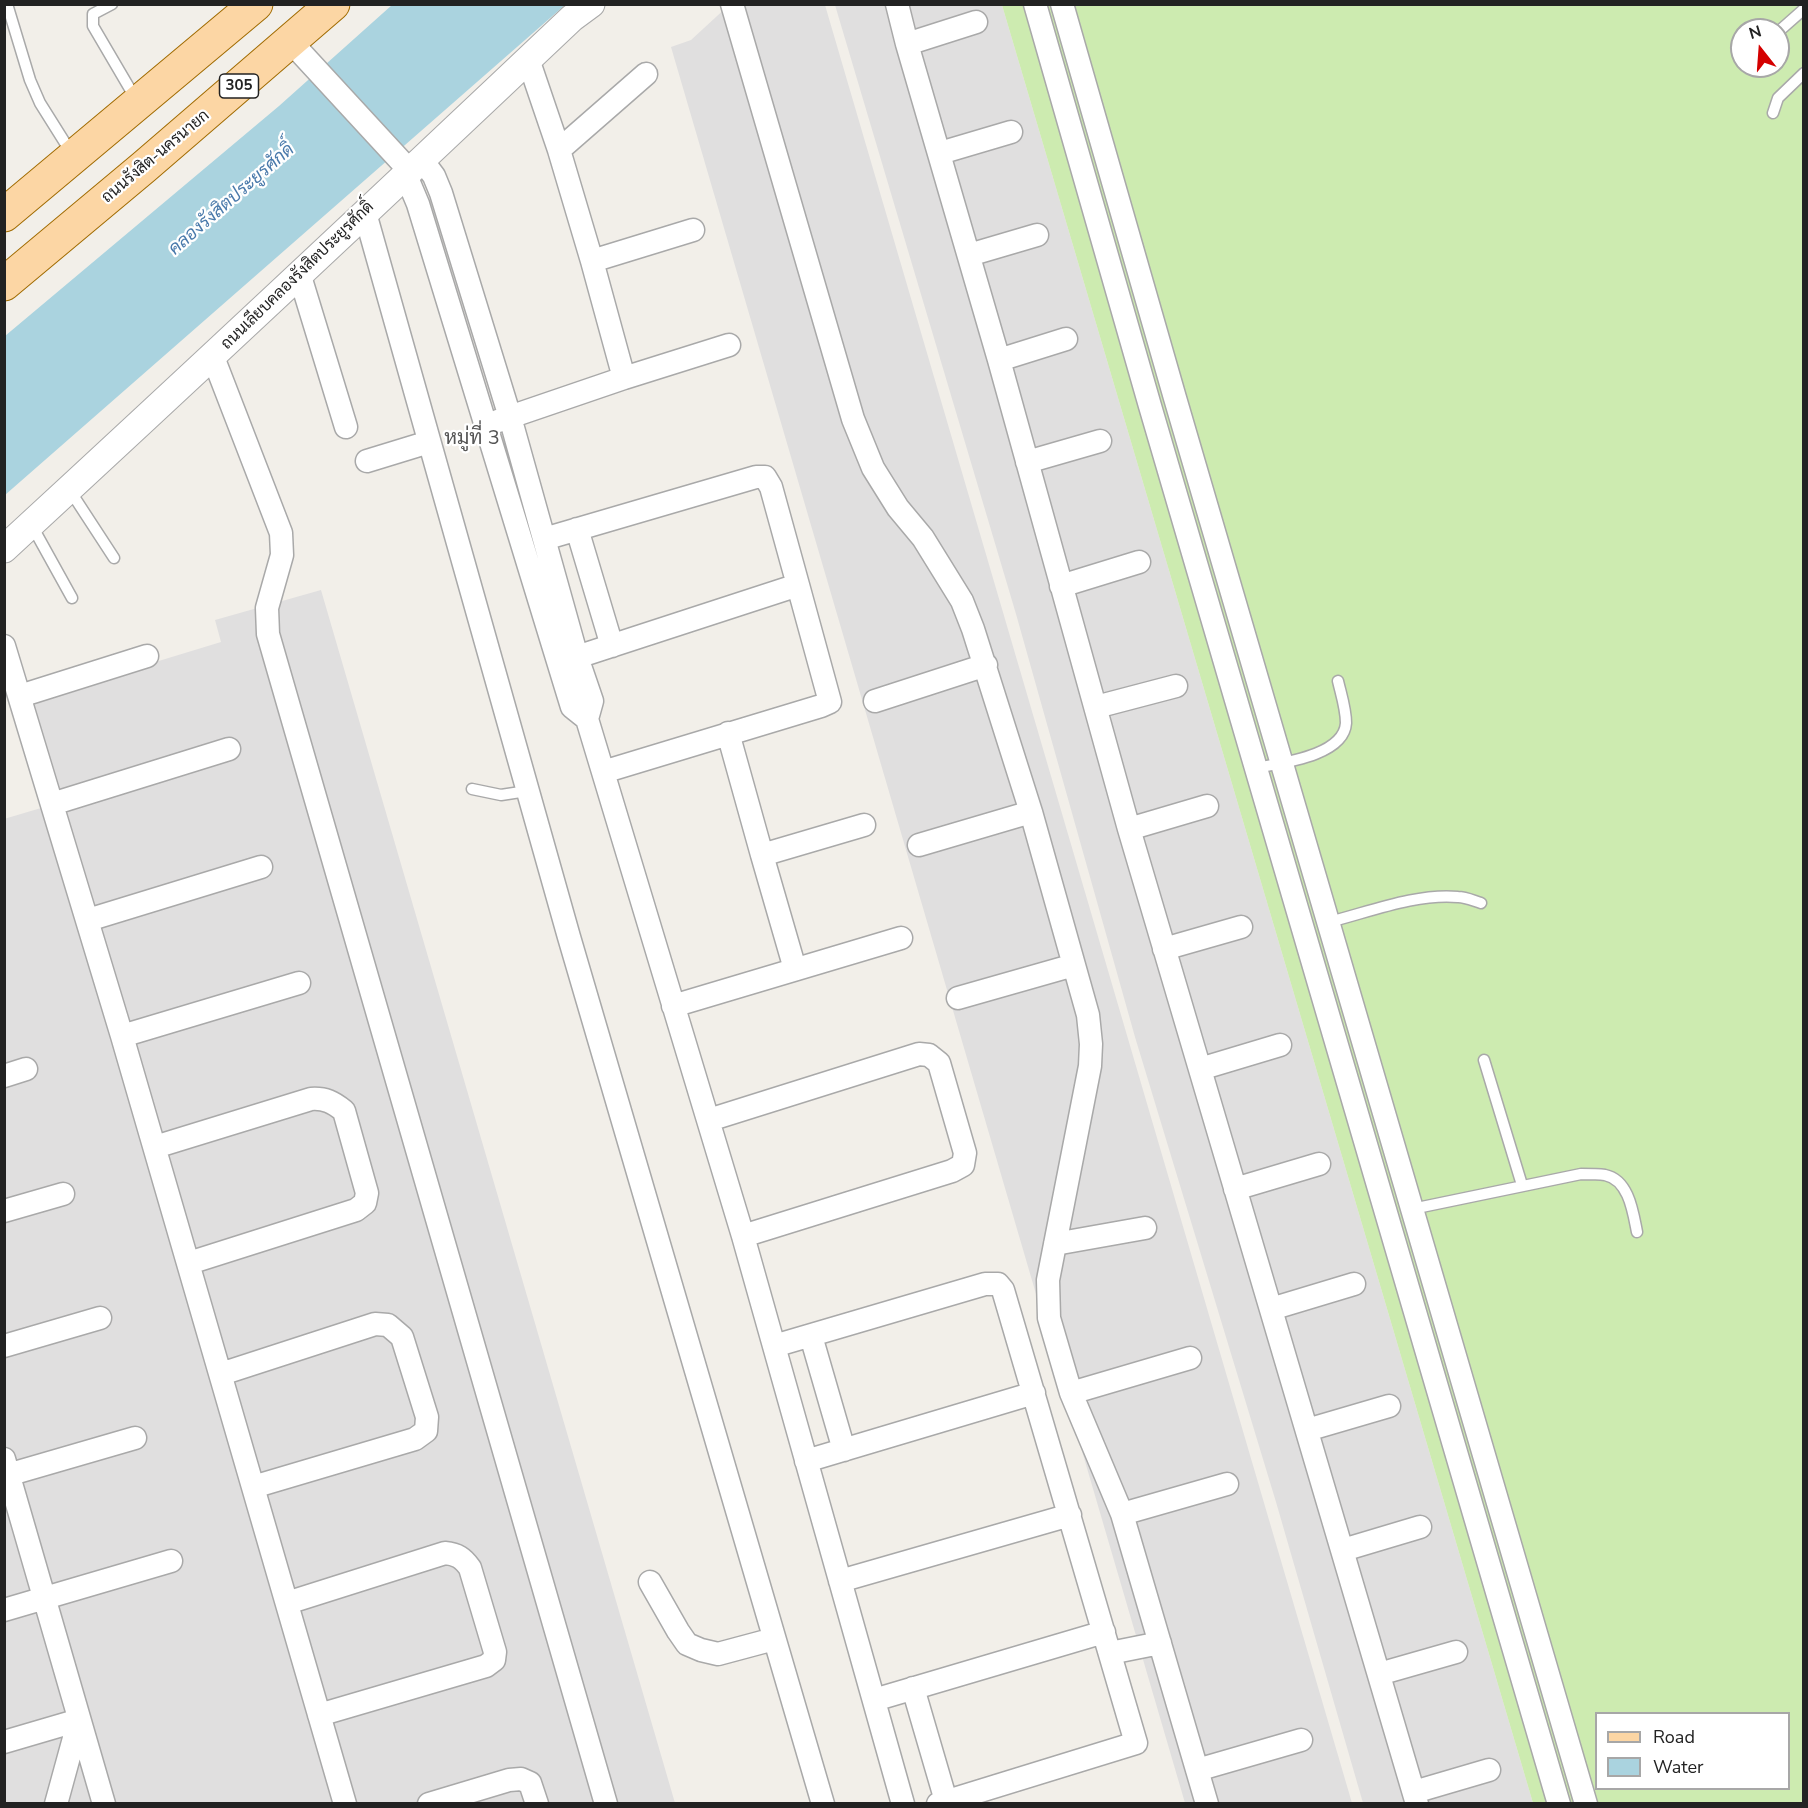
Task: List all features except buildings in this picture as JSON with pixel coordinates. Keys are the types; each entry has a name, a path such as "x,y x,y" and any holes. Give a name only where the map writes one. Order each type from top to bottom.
{"main road":[{"name":"ถนนรังสิต-นครนายก","path":"4,284 144,167 296,47 333,4"},
{"path":"4,215 139,104 238,11"},
{"path":"110,128 144,167"}],"street":[{"name":"ถนนเลียบคลองรังสิตประยูรศักดิ์","path":"4,549 213,357 364,213 408,165 572,18 591,4"},
{"path":"732,4 853,419 873,468 898,508 923,538 962,602 986,665 1031,812 1088,1014 1091,1044 1090,1066 1048,1280 1049,1318 1071,1392 1122,1514 1207,1803"},
{"path":"897,4 999,360 1129,829 1416,1798 1489,1770"},
{"path":"1035,4 1558,1803"},
{"path":"1062,4 1586,1803"},
{"path":"907,44 976,22"},
{"path":"1048,51 1074,44"},
{"path":"296,47 408,165 434,176 441,192 510,417 577,657 592,701 587,719 743,1236 903,1803"},
{"path":"528,59 592,261 624,378"},
{"path":"558,150 646,74"},
{"path":"940,153 1011,132"},
{"path":"408,165 572,707 587,719"},
{"path":"364,213 572,948 823,1803"},
{"path":"592,261 693,230"},
{"path":"969,255 1037,235"},
{"path":"299,273 346,427"},
{"path":"999,360 1066,339"},
{"path":"485,425 729,345"},
{"path":"213,357 281,533 282,555 267,608 268,634 606,1803"},
{"path":"1150,406 1175,398"},
{"path":"1027,462 1100,441"},
{"path":"367,461 429,442"},
{"path":"544,539 756,477 765,477 771,487 830,702 603,771"},
{"path":"577,529 612,645"},
{"path":"1061,586 1139,562"},
{"path":"577,657 798,585"},
{"path":"4,646 123,1036 345,1803"},
{"path":"20,696 147,656"},
{"path":"875,701 986,665"},
{"path":"1096,707 1176,686"},
{"path":"728,734 795,969"},
{"path":"52,804 229,749"},
{"path":"1129,829 1207,806"},
{"path":"920,845 1031,812"},
{"path":"762,855 864,825"},
{"path":"88,920 261,867"},
{"path":"1164,949 1241,927"},
{"path":"673,1006 901,938"},
{"path":"958,998 1074,965"},
{"path":"123,1036 298,983"},
{"path":"1200,1069 1280,1045"},
{"path":"709,1120 919,1054 929,1055 939,1063 965,1153 963,1165 952,1171 743,1236"},
{"path":"4,1076 26,1069"},
{"path":"155,1147 311,1099 321,1098 334,1103 344,1111 367,1193 365,1203 356,1210 189,1263"},
{"path":"1364,1138 1390,1131"},
{"path":"1235,1189 1318,1164"},
{"path":"4,1211 63,1194"},
{"path":"1055,1244 1145,1228"},
{"path":"774,1346 985,1284 998,1284 1003,1290 1136,1743 942,1802 913,1689"},
{"path":"1271,1309 1354,1284"},
{"path":"4,1346 100,1318"},
{"path":"220,1374 375,1324 388,1325 402,1337 427,1417 426,1431 415,1439 253,1487"},
{"path":"811,1336 844,1450"},
{"path":"1071,1392 1190,1358"},
{"path":"806,1461 1034,1393"},
{"path":"1307,1430 1389,1406"},
{"path":"104,1803 6,1470 135,1438"},
{"path":"1122,1514 1227,1484"},
{"path":"1473,1509 1498,1502"},
{"path":"840,1581 1070,1515"},
{"path":"1343,1550 1420,1527"},
{"path":"287,1603 445,1553 455,1554 470,1568 495,1652 494,1660 486,1665 319,1715"},
{"path":"4,1610 171,1561"},
{"path":"650,1581 687,1644 718,1654 774,1639"},
{"path":"874,1700 1107,1642 1160,1642"},
{"path":"1379,1674 1456,1652"},
{"path":"4,1742 79,1720"},
{"path":"56,1803 79,1720"},
{"path":"1197,1770 1301,1740"},
{"path":"429,1803 509,1780 521,1779 530,1783 537,1803"}],"lane":[{"path":"7,4 30,80 40,103 74,157"},
{"path":"112,4 93,14 93,27 139,104"},
{"path":"1790,21 1803,9"},
{"path":"1773,113 1778,98 1803,74"},
{"path":"69,489 114,558"},
{"path":"31,524 72,598"},
{"path":"1256,768 1327,750 1339,738 1346,725 1338,681"},
{"path":"472,789 501,795 528,791"},
{"path":"1329,922 1415,900 1437,897 1460,897 1481,903"},
{"path":"1484,1060 1522,1185"},
{"path":"1412,1209 1581,1174 1608,1176 1622,1185 1631,1205 1637,1232"}],"shaded area":[{"path":"729,5 825,5 1352,1803 1185,1803 671,47 691,40"},
{"path":"835,5 1002,5 1533,1803 1363,1803 1276,1502 1135,1037 1016,614"},
{"path":"321,590 675,1803 5,1804 4,819 41,808 11,706 221,642 215,620"}],"green space":[{"path":"1002,5 1803,5 1803,1803 1533,1803"}],"water":[{"name":"คลองรังสิตประยูรศักดิ์","path":"392,5 565,5 5,495 5,336 279,106"}],"district":[{"name":"หมู่ที่ 3","path":"472,439"}]}
